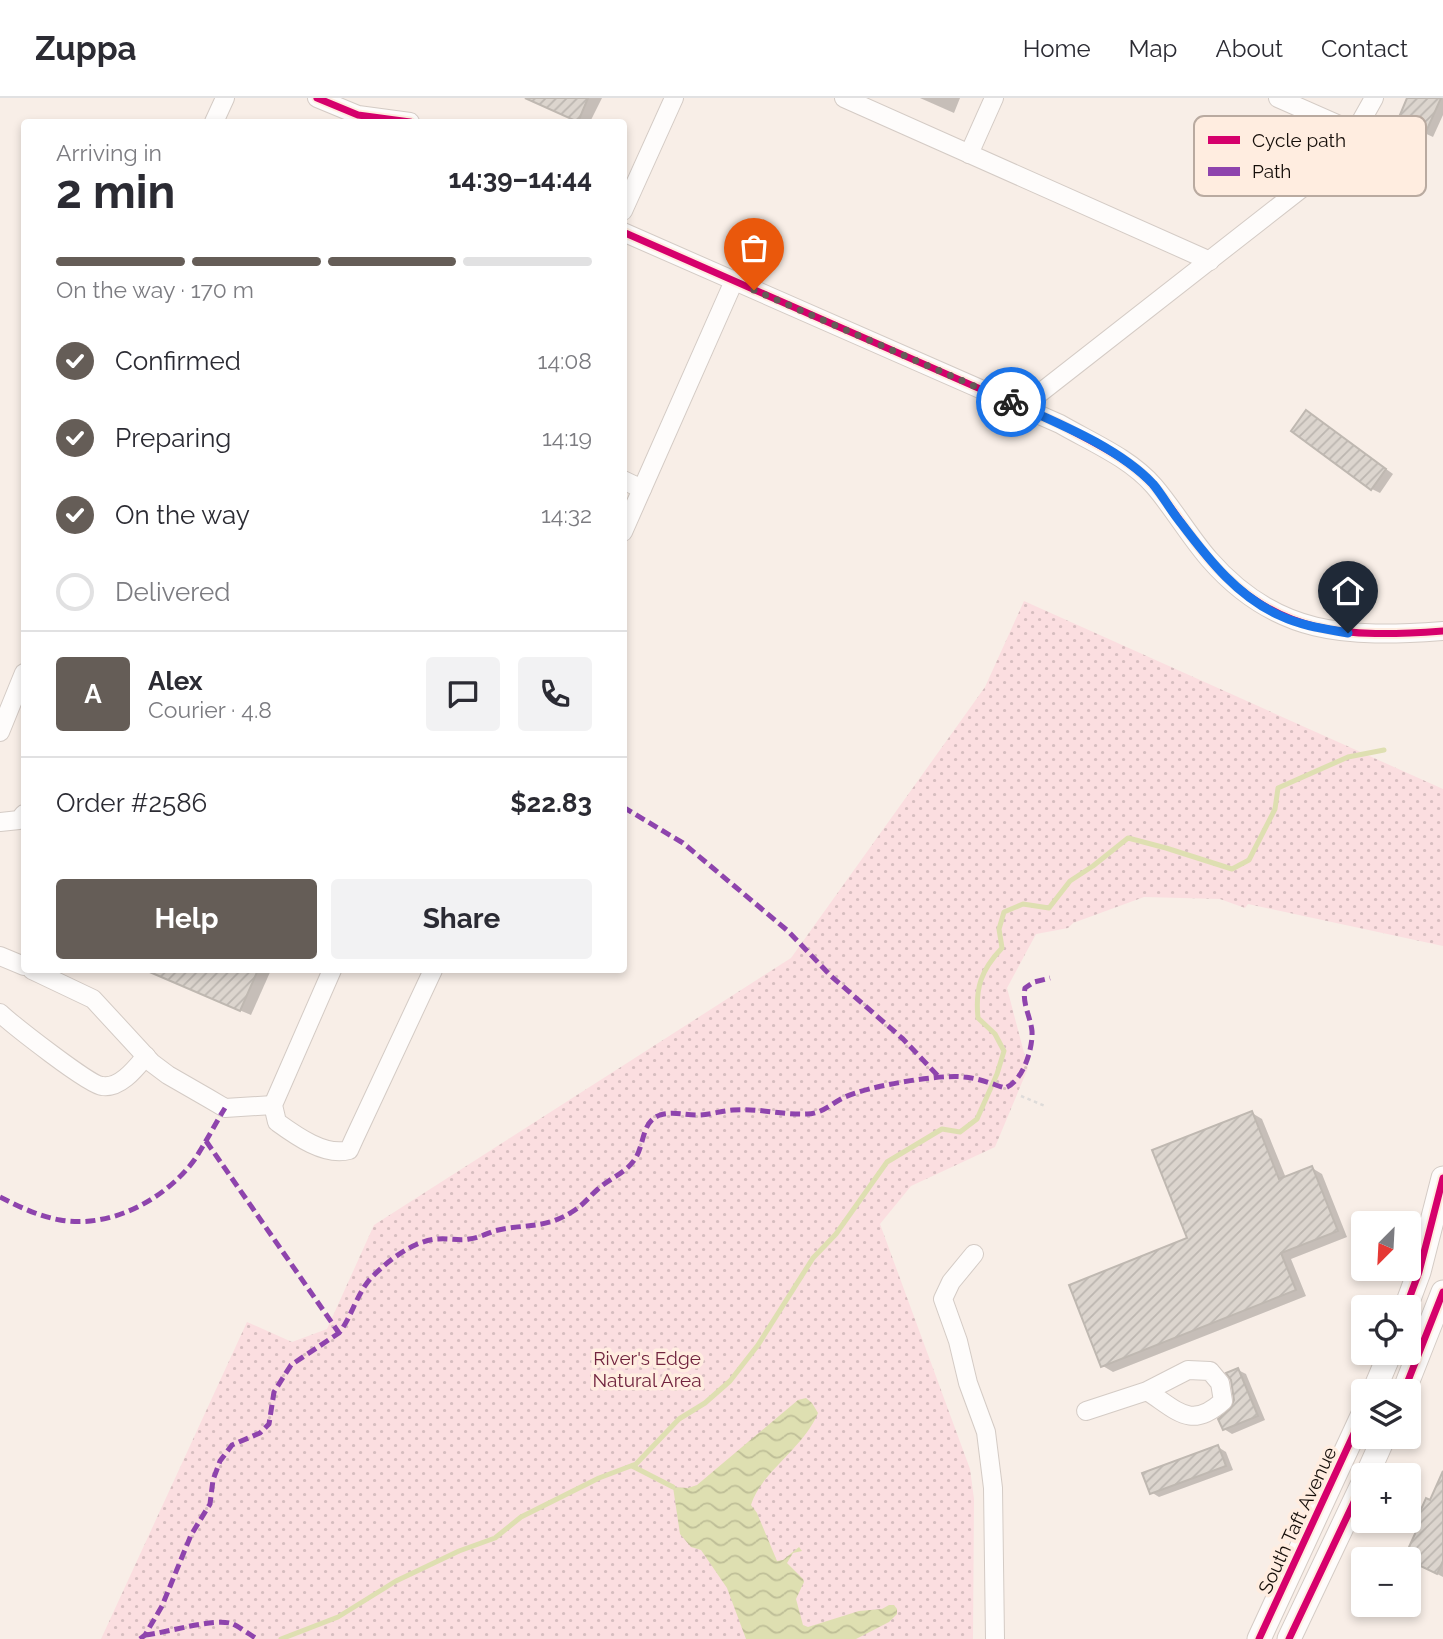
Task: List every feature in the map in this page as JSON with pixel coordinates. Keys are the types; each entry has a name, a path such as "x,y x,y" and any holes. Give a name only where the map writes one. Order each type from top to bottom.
{"main road":[{"path":"1410,1295 1441,1188"},
{"path":"1409,1379 1443,1292"},
{"name":"South Taft Avenue","path":"1259,1639 1351,1440"},
{"path":"1289,1639 1351,1508"}],"street":[{"path":"215,119 225,98"},
{"path":"317,98 358,115 388,119"},
{"path":"627,202 674,98"},
{"path":"844,98 1210,261"},
{"path":"969,154 994,98"},
{"path":"1278,98 1319,116"},
{"path":"1364,116 1374,98"},
{"path":"1022,407 1292,196"},
{"path":"627,235 1060,424 1113,453 1154,485 1174,515 1229,582 1280,616 1303,624 1348,633 1443,631"},
{"path":"627,523 734,281"},
{"path":"627,482 642,489"},
{"path":"0,732 21,680"},
{"path":"0,822 21,818"},
{"path":"0,956 21,965"},
{"path":"38,973 93,999 146,1056 168,1075 225,1108 273,1105"},
{"path":"331,973 273,1105 276,1122 293,1134 339,1153 349,1150 432,973"},
{"path":"0,1013 85,1077 102,1086 116,1084 131,1074 146,1056"},
{"path":"974,1254 951,1282 943,1299 986,1432 993,1488 995,1639"},
{"path":"1086,1411 1147,1391"}],"path":[{"path":"1021,1096 1045,1105"}],"green space":[{"name":"River's Edge Natural Area","path":"1024,601 1443,789 1443,946 1248,904 1245,908 1220,899 1144,897 1073,923 1068,928 1036,934 1007,988 1028,1068 995,1147 911,1186 880,1224 970,1469 974,1499 973,1639 101,1639 247,1322 292,1342 327,1329 374,1225 791,958 985,687"}],"water":[{"path":"806,1398 818,1413 803,1438 763,1482 751,1505 777,1561 783,1560 799,1547 802,1551 793,1553 787,1563 804,1582 796,1599 803,1625 808,1627 889,1605 894,1605 897,1614 889,1622 856,1639 746,1639 727,1588 701,1550 691,1547 680,1534 673,1487 688,1488 697,1485 798,1400"}],"building":[{"path":"525,98 588,98 579,119 571,119"},
{"path":"1407,98 1441,98 1426,132 1426,116 1400,116"},
{"path":"1306,410 1386,469 1371,490 1291,431"},
{"path":"152,973 257,973 240,1011"},
{"path":"1252,1111 1279,1179 1312,1166 1338,1231 1281,1253 1296,1290 1101,1367 1069,1285 1187,1238 1152,1150"},
{"path":"1238,1368 1258,1416 1223,1430 1218,1419 1230,1409 1234,1400 1231,1380 1226,1373"},
{"path":"1218,1445 1226,1466 1150,1494 1142,1473"},
{"path":"1443,1471 1443,1561 1437,1574 1421,1566 1421,1547 1409,1547 1415,1533 1421,1533 1421,1509 1426,1498 1430,1500"}],"waterway":[{"path":"281,1639 338,1617 396,1581 459,1551 495,1538 521,1517 599,1478 636,1464 679,1419 705,1403 730,1381 758,1345 813,1258 836,1234 887,1162 942,1129 960,1132 977,1119 1004,1051 995,1034 978,1018 977,1007 984,972 1002,948 999,929 1004,912 1023,904 1049,908 1070,881 1128,838 1232,869 1249,860 1275,809 1278,788 1348,757 1384,750"},
{"path":"632,1466 673,1487"}],"marked path":[{"path":"627,809 683,843 788,931 831,976 903,1039 940,1078"},
{"path":"140,1639 162,1606 191,1535 210,1504 213,1480 220,1461 232,1445 260,1433 269,1424 274,1392 291,1365 339,1333 368,1281 395,1257 429,1240 461,1240 494,1231 554,1221 564,1216 578,1208 631,1164 649,1123 660,1115 702,1115 742,1110 812,1114 856,1093 886,1085 938,1077 969,1078 1005,1088 1022,1072 1031,1047 1032,1031 1025,1004 1025,988 1034,982 1050,978"},
{"path":"0,1197 37,1214 79,1222 99,1220 136,1208 169,1187 183,1173 195,1159 225,1108"},
{"path":"206,1141 339,1333"},
{"path":"145,1635 225,1622 257,1639"}],"cycle path":[{"path":"317,98 358,115 388,119"},
{"path":"627,234 1060,424 1110,451 1134,467 1154,486 1209,559 1234,584 1260,604 1287,617 1344,632 1375,634 1443,631"},
{"path":"1410,1295 1443,1178"},
{"path":"1409,1379 1443,1292"},
{"path":"1259,1639 1351,1440"},
{"path":"1289,1639 1351,1508"}],"way so far":[{"path":"754,290 1011,402"}],"route":[{"path":"1011,402 1060,424 1113,453 1136,470 1154,485 1174,515 1229,582 1255,601 1280,616 1303,624 1348,633"}]}
